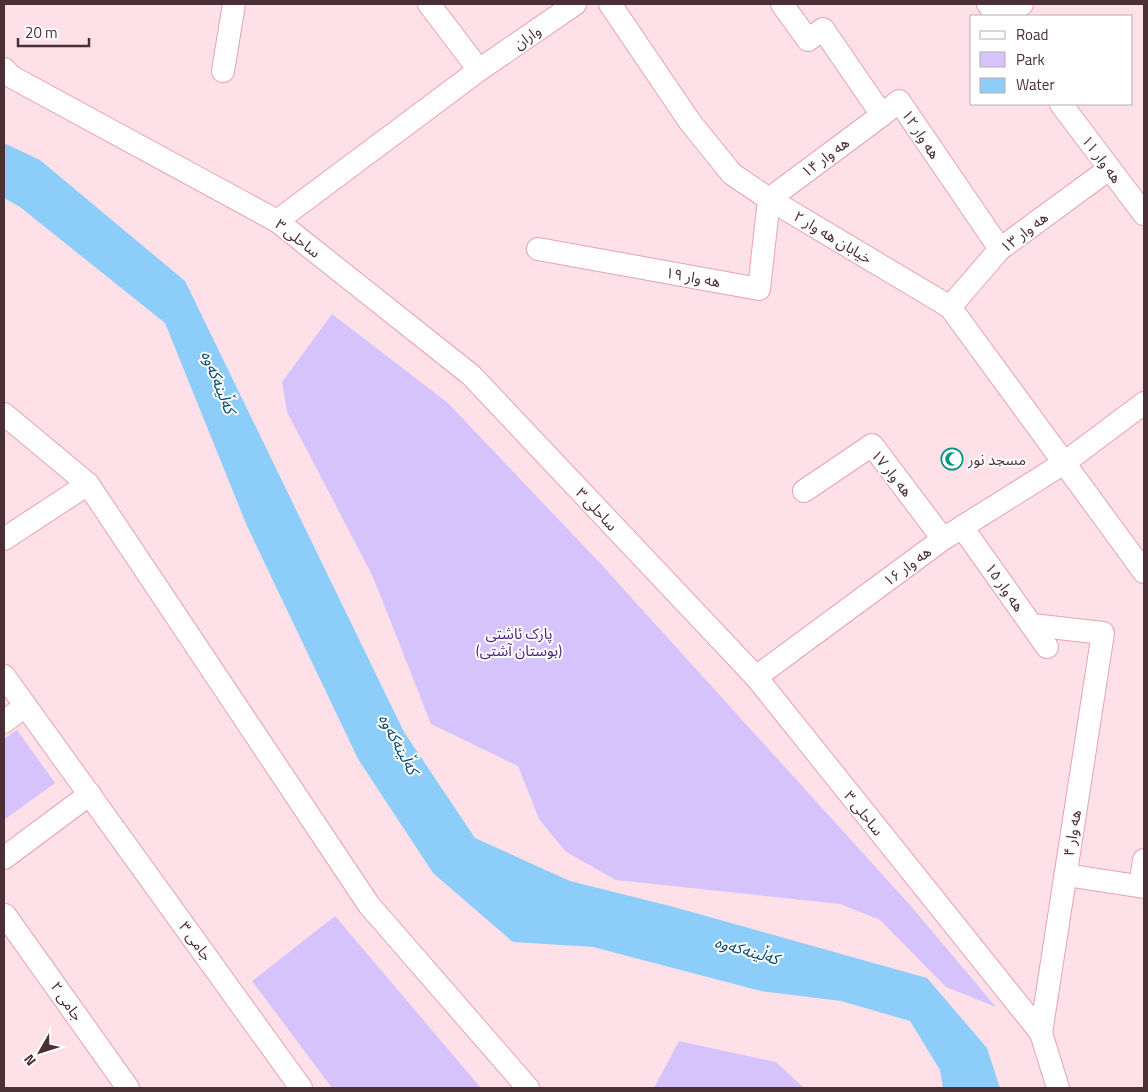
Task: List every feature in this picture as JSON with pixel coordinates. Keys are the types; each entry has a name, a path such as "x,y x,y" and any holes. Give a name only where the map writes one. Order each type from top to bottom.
{"street":[{"path":"223,71 234,4"},
{"path":"429,4 479,70"},
{"name":"واران","path":"278,220 479,70 575,4"},
{"name":"خیابان هه وار ۲","path":"610,4 690,122 732,174 769,199 950,307 1144,572"},
{"name":"هه وار ۱۲","path":"782,4 808,40 823,29 882,115 899,101 1000,249"},
{"path":"988,4 996,15"},
{"path":"1006,15 1022,4"},
{"name":"ساحلی ۳","path":"4,69 12,77 278,220 471,375 756,677 1040,1033 1058,1088"},
{"name":"هه وار ۱۱","path":"1063,105 1144,214"},
{"name":"هه وار ۱۴","path":"769,199 882,115"},
{"name":"هه وار ۱۳","path":"950,307 1000,249 1109,169"},
{"name":"هه وار ۱۹","path":"538,249 759,289 769,199"},
{"name":"هه وار ۱۶","path":"756,677 943,539 1064,463 1144,403"},
{"path":"4,414 88,484 369,905 528,1088"},
{"name":"هه وار ۱۷","path":"804,491 872,445 943,539"},
{"path":"4,539 88,484"},
{"name":"هه وار ۱۵","path":"962,527 1047,647"},
{"name":"هه وار ۴","path":"1032,625 1103,633 1040,1033"},
{"name":"جامی ۳","path":"4,676 301,1088"},
{"path":"4,722 25,706"},
{"path":"4,858 90,794"},
{"path":"1066,875 1142,887 1144,860"},
{"name":"جامی ۲","path":"6,914 128,1088"}],"green space":[{"name":"پارک ئاشتی (بوستان آشتی)","path":"332,314 448,403 599,562 910,905 996,1007 946,987 880,920 840,904 616,880 566,852 539,819 518,766 431,724 373,577 287,412 282,382"},
{"path":"17,730 55,783 4,820 4,739"},
{"path":"335,916 481,1088 332,1088 252,981"},
{"path":"679,1041 776,1062 804,1088 654,1088"}],"water":[{"name":"کەڵینەکەوە","path":"4,143 40,160 185,281 404,732 475,838 570,881 674,907 927,978 987,1048 1000,1088 943,1088 940,1070 910,1021 841,1001 761,991 593,947 513,942 433,873 358,759 247,526 165,323 20,207 4,198"}],"place":[{"name":"مسجد نور","path":"952,459"}]}
